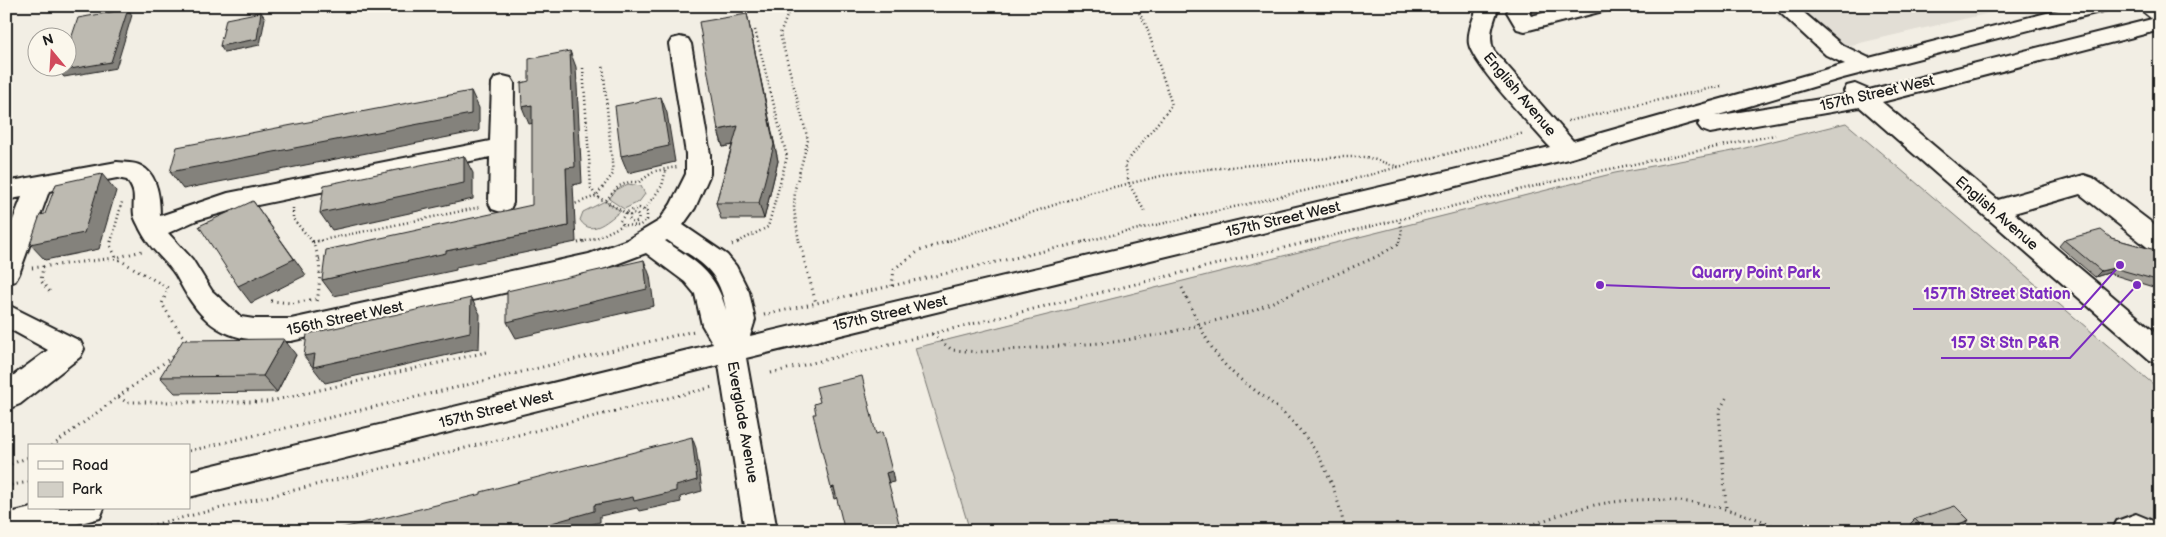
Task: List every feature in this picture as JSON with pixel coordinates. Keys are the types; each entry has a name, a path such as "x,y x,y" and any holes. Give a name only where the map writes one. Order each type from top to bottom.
{"main road":[{"path":"2147,6 2160,14"}],"street":[{"path":"1783,6 1834,50 1867,65"},
{"name":"157th Street West","path":"190,484 731,351 1580,148 1836,73 2100,6"},
{"path":"1488,10 1523,12"},
{"name":"English Avenue","path":"1488,10 1482,28 1480,45 1493,66 1580,148"},
{"name":"157th Street West","path":"1580,148 1864,99 2160,23"},
{"path":"680,44 698,163 698,174 691,190 658,234 678,261 707,290 707,328 731,351"},
{"name":"English Avenue","path":"1836,73 2160,352"},
{"path":"501,203 503,83"},
{"path":"153,229 188,214 228,202 501,147"},
{"name":"156th Street West","path":"6,190 117,170 134,172 144,185 148,198 147,216 161,244 183,266 203,298 234,326 272,331 313,325 592,263 619,254 658,234"},
{"path":"6,274 39,184"},
{"path":"1994,210 2084,184 2160,243"},
{"name":"Everglade Avenue","path":"658,234 707,253 728,273 736,292 741,320 731,351 761,531"},
{"path":"6,314 70,349 10,396 6,393"},
{"path":"6,528 81,510"},
{"path":"2128,531 2136,528 2142,531"}],"lane":[{"path":"1523,12 1525,24 1600,6"}],"path":[{"path":"791,6 780,34 808,140 806,156 796,182 794,195 796,223 816,303"},
{"path":"1135,6 1146,26 1172,105 1125,164 1129,184 1145,212"},
{"path":"725,249 768,227 787,157 755,30"},
{"path":"564,206 583,202 596,196 608,183 613,174 603,64"},
{"path":"583,68 591,188 596,196 631,216"},
{"path":"1574,120 1728,84"},
{"path":"577,123 586,121"},
{"path":"771,373 1576,176 1784,132"},
{"path":"758,316 1399,167 1524,133"},
{"path":"892,286 894,269 919,251 1040,208 1089,193 1161,176 1208,169 1366,156 1399,167"},
{"path":"606,200 619,186 629,182 639,182 655,171 698,163"},
{"path":"644,210 662,186 666,169"},
{"path":"55,444 191,343 181,334 162,304 168,288 116,258 110,246 122,200"},
{"path":"313,242 501,203"},
{"path":"293,208 293,219 313,242 319,260 321,276 313,325"},
{"path":"623,226 620,221 626,212 632,209 644,210"},
{"path":"578,243 623,226 633,228 644,224 648,216 644,210"},
{"path":"932,333 952,350 1012,351 1114,342 1200,325 1250,312 1378,256 1398,244 1402,231 1399,219"},
{"path":"319,260 337,256"},
{"path":"43,266 40,282 50,292"},
{"path":"1182,288 1200,325 1227,367 1252,390 1279,409 1312,440 1327,467 1340,502 1345,531"},
{"path":"271,301 292,303 317,299"},
{"path":"190,451 707,328"},
{"path":"119,397 126,402 267,402 487,352"},
{"path":"128,531 715,386"},
{"path":"1726,507 1719,411 1727,397"},
{"path":"6,466 28,457"},
{"path":"6,486 28,482"},
{"path":"1515,531 1595,505 1650,497 1726,507 1770,522 1786,531"}],"shaded area":[{"path":"1766,6 2020,6 1821,52"}],"green space":[{"path":"1846,123 2160,390 2160,531 970,531 915,348 1615,173 1733,151"},
{"path":"628,184 641,186 645,194 639,202 624,209 609,199 616,190"},
{"path":"605,201 621,211 606,222 595,227 590,228 580,220 583,212"}],"building":[{"path":"128,9 111,62 78,68 78,28 75,28 78,18"},
{"path":"261,12 257,39 220,46 226,19"},
{"path":"747,14 774,145 759,203 716,203 738,126 718,130 699,22"},
{"path":"570,51 575,167 566,168 568,226 446,251 446,253 322,280 326,250 532,205 532,105 522,107 521,83 529,81 529,59"},
{"path":"471,91 471,114 170,172 177,147"},
{"path":"661,97 669,146 621,156 615,106"},
{"path":"464,156 464,183 320,213 324,185"},
{"path":"102,174 84,233 30,244 40,215 45,214 56,184"},
{"path":"253,201 294,259 238,286 199,226"},
{"path":"2101,230 2111,238 2155,250 2160,249 2160,281 2114,268 2101,271 2064,240"},
{"path":"644,260 647,289 507,322 507,291"},
{"path":"471,298 470,332 313,367 315,354 304,356 307,334"},
{"path":"284,339 263,376 160,377 183,340"},
{"path":"862,376 876,434 882,432 892,471 886,473 901,531 839,531 838,529 844,528 834,487 831,488 813,414 816,414 814,404 820,402 816,387"},
{"path":"692,437 697,480 676,486 676,491 634,501 633,497 594,505 594,511 524,531 330,531 481,494 481,492"},
{"path":"1955,506 1969,520 1941,531 1926,531 1915,519"}],"place":[{"name":"157Th Street Station","path":"2120,265"},
{"name":"Quarry Point Park","path":"1600,285"},
{"name":"157 St Stn P&R","path":"2137,285"}]}
